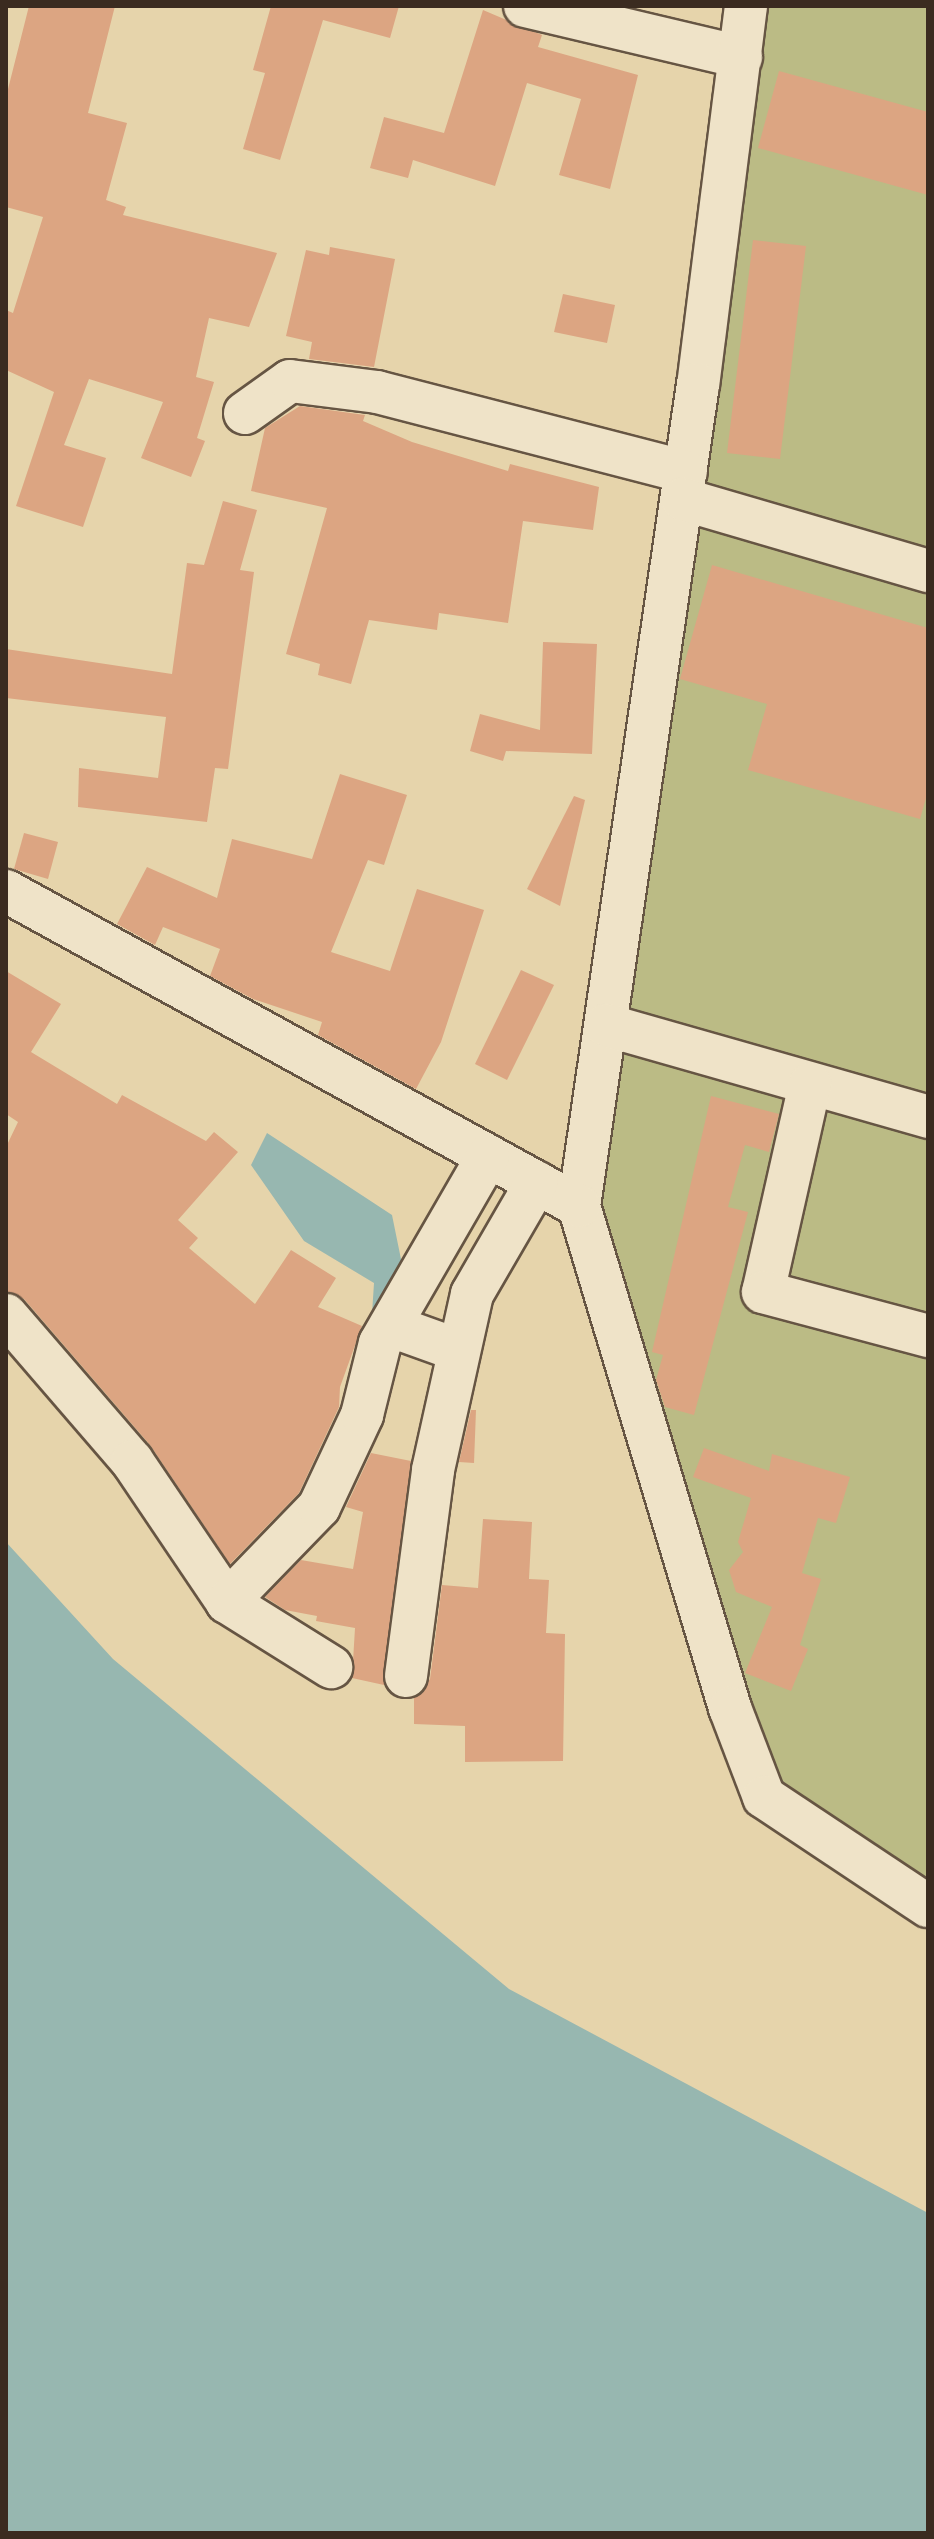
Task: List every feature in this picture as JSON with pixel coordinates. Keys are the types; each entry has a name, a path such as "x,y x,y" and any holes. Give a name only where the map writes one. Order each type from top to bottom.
{"street":[{"path":"525,6 741,57"},
{"path":"746,6 684,486 579,1206 730,1708 764,1797 928,1906"},
{"path":"245,413 290,381 377,392 684,486 928,571"},
{"path":"6,891 579,1206"},
{"path":"606,1025 928,1117"},
{"path":"810,1084 763,1292 928,1336"},
{"path":"227,1602 319,1507 362,1415 380,1343 488,1156"},
{"path":"406,1676 433,1470 472,1294 537,1182"},
{"path":"6,1315 132,1461 227,1602 331,1667"},
{"path":"391,1326 458,1350"}],"green space":[{"path":"756,6 928,6 928,1887 776,1787 588,1202"}],"water":[{"path":"267,1133 392,1215 403,1269 370,1345 374,1283 304,1241 251,1165"},
{"path":"6,1542 113,1659 509,1989 928,2213 928,2533 6,2533"}],"building":[{"path":"29,6 115,6 88,113 127,123 106,200 126,207 123,215 277,253 249,327 209,318 196,377 214,382 197,438 205,441 191,477 141,458 163,402 89,379 64,445 106,458 83,527 16,506 54,392 6,370 6,310 13,313 43,217 6,207 6,97"},
{"path":"271,6 399,6 390,38 323,20 280,160 243,149 265,73 253,70"},
{"path":"483,10 542,35 538,47 638,75 610,189 559,175 581,99 527,83 495,186 413,160 408,178 370,168 384,117 444,133"},
{"path":"779,71 928,112 928,195 758,148"},
{"path":"753,240 806,246 780,459 727,453"},
{"path":"330,247 395,259 374,367 309,359 312,342 286,336 306,250 329,255"},
{"path":"563,294 615,305 607,343 554,332"},
{"path":"300,406 365,415 363,421 412,442 508,471 510,464 599,487 593,530 523,521 508,623 439,613 437,630 369,620 351,684 318,675 320,664 286,654 327,508 251,491 265,428"},
{"path":"223,501 257,510 240,570 254,572 228,769 215,768 207,822 78,807 79,768 158,778 166,717 6,698 6,649 172,674 187,563 204,565"},
{"path":"712,565 928,628 928,791 920,819 748,770 767,704 680,679"},
{"path":"543,642 597,644 592,754 506,751 503,761 470,751 480,714 540,730"},
{"path":"340,774 407,795 384,865 368,860 331,952 390,971 417,889 484,910 441,1042 416,1089 318,1035 322,1022 253,999 210,976 220,949 163,927 155,945 117,924 147,867 217,898 232,839 312,859"},
{"path":"574,796 585,800 560,906 527,889"},
{"path":"24,833 58,842 48,879 14,869"},
{"path":"521,970 554,985 507,1080 475,1064"},
{"path":"6,971 61,1004 31,1052 117,1104 122,1095 206,1141 214,1132 238,1152 178,1220 198,1238 189,1248 255,1304 291,1250 336,1278 318,1307 362,1326 340,1387 339,1407 299,1493 230,1564 150,1445 24,1299 6,1292 6,1147 18,1122 6,1114"},
{"path":"711,1096 779,1114 769,1152 745,1145 728,1207 748,1212 694,1415 665,1407 656,1380 663,1355 652,1352"},
{"path":"471,1410 476,1410 474,1463 459,1462"},
{"path":"704,1448 769,1471 772,1454 850,1477 836,1523 818,1518 802,1573 821,1579 800,1645 808,1649 791,1691 745,1673 772,1607 736,1592 729,1570 743,1552 738,1542 751,1498 693,1477"},
{"path":"371,1453 411,1461 384,1685 352,1678 355,1628 316,1621 317,1616 285,1610 265,1597 301,1560 353,1569 363,1512 346,1507"},
{"path":"483,1519 532,1522 529,1579 549,1580 546,1633 565,1634 563,1761 465,1762 465,1726 414,1724 414,1698 430,1679 442,1585 478,1588"}]}
